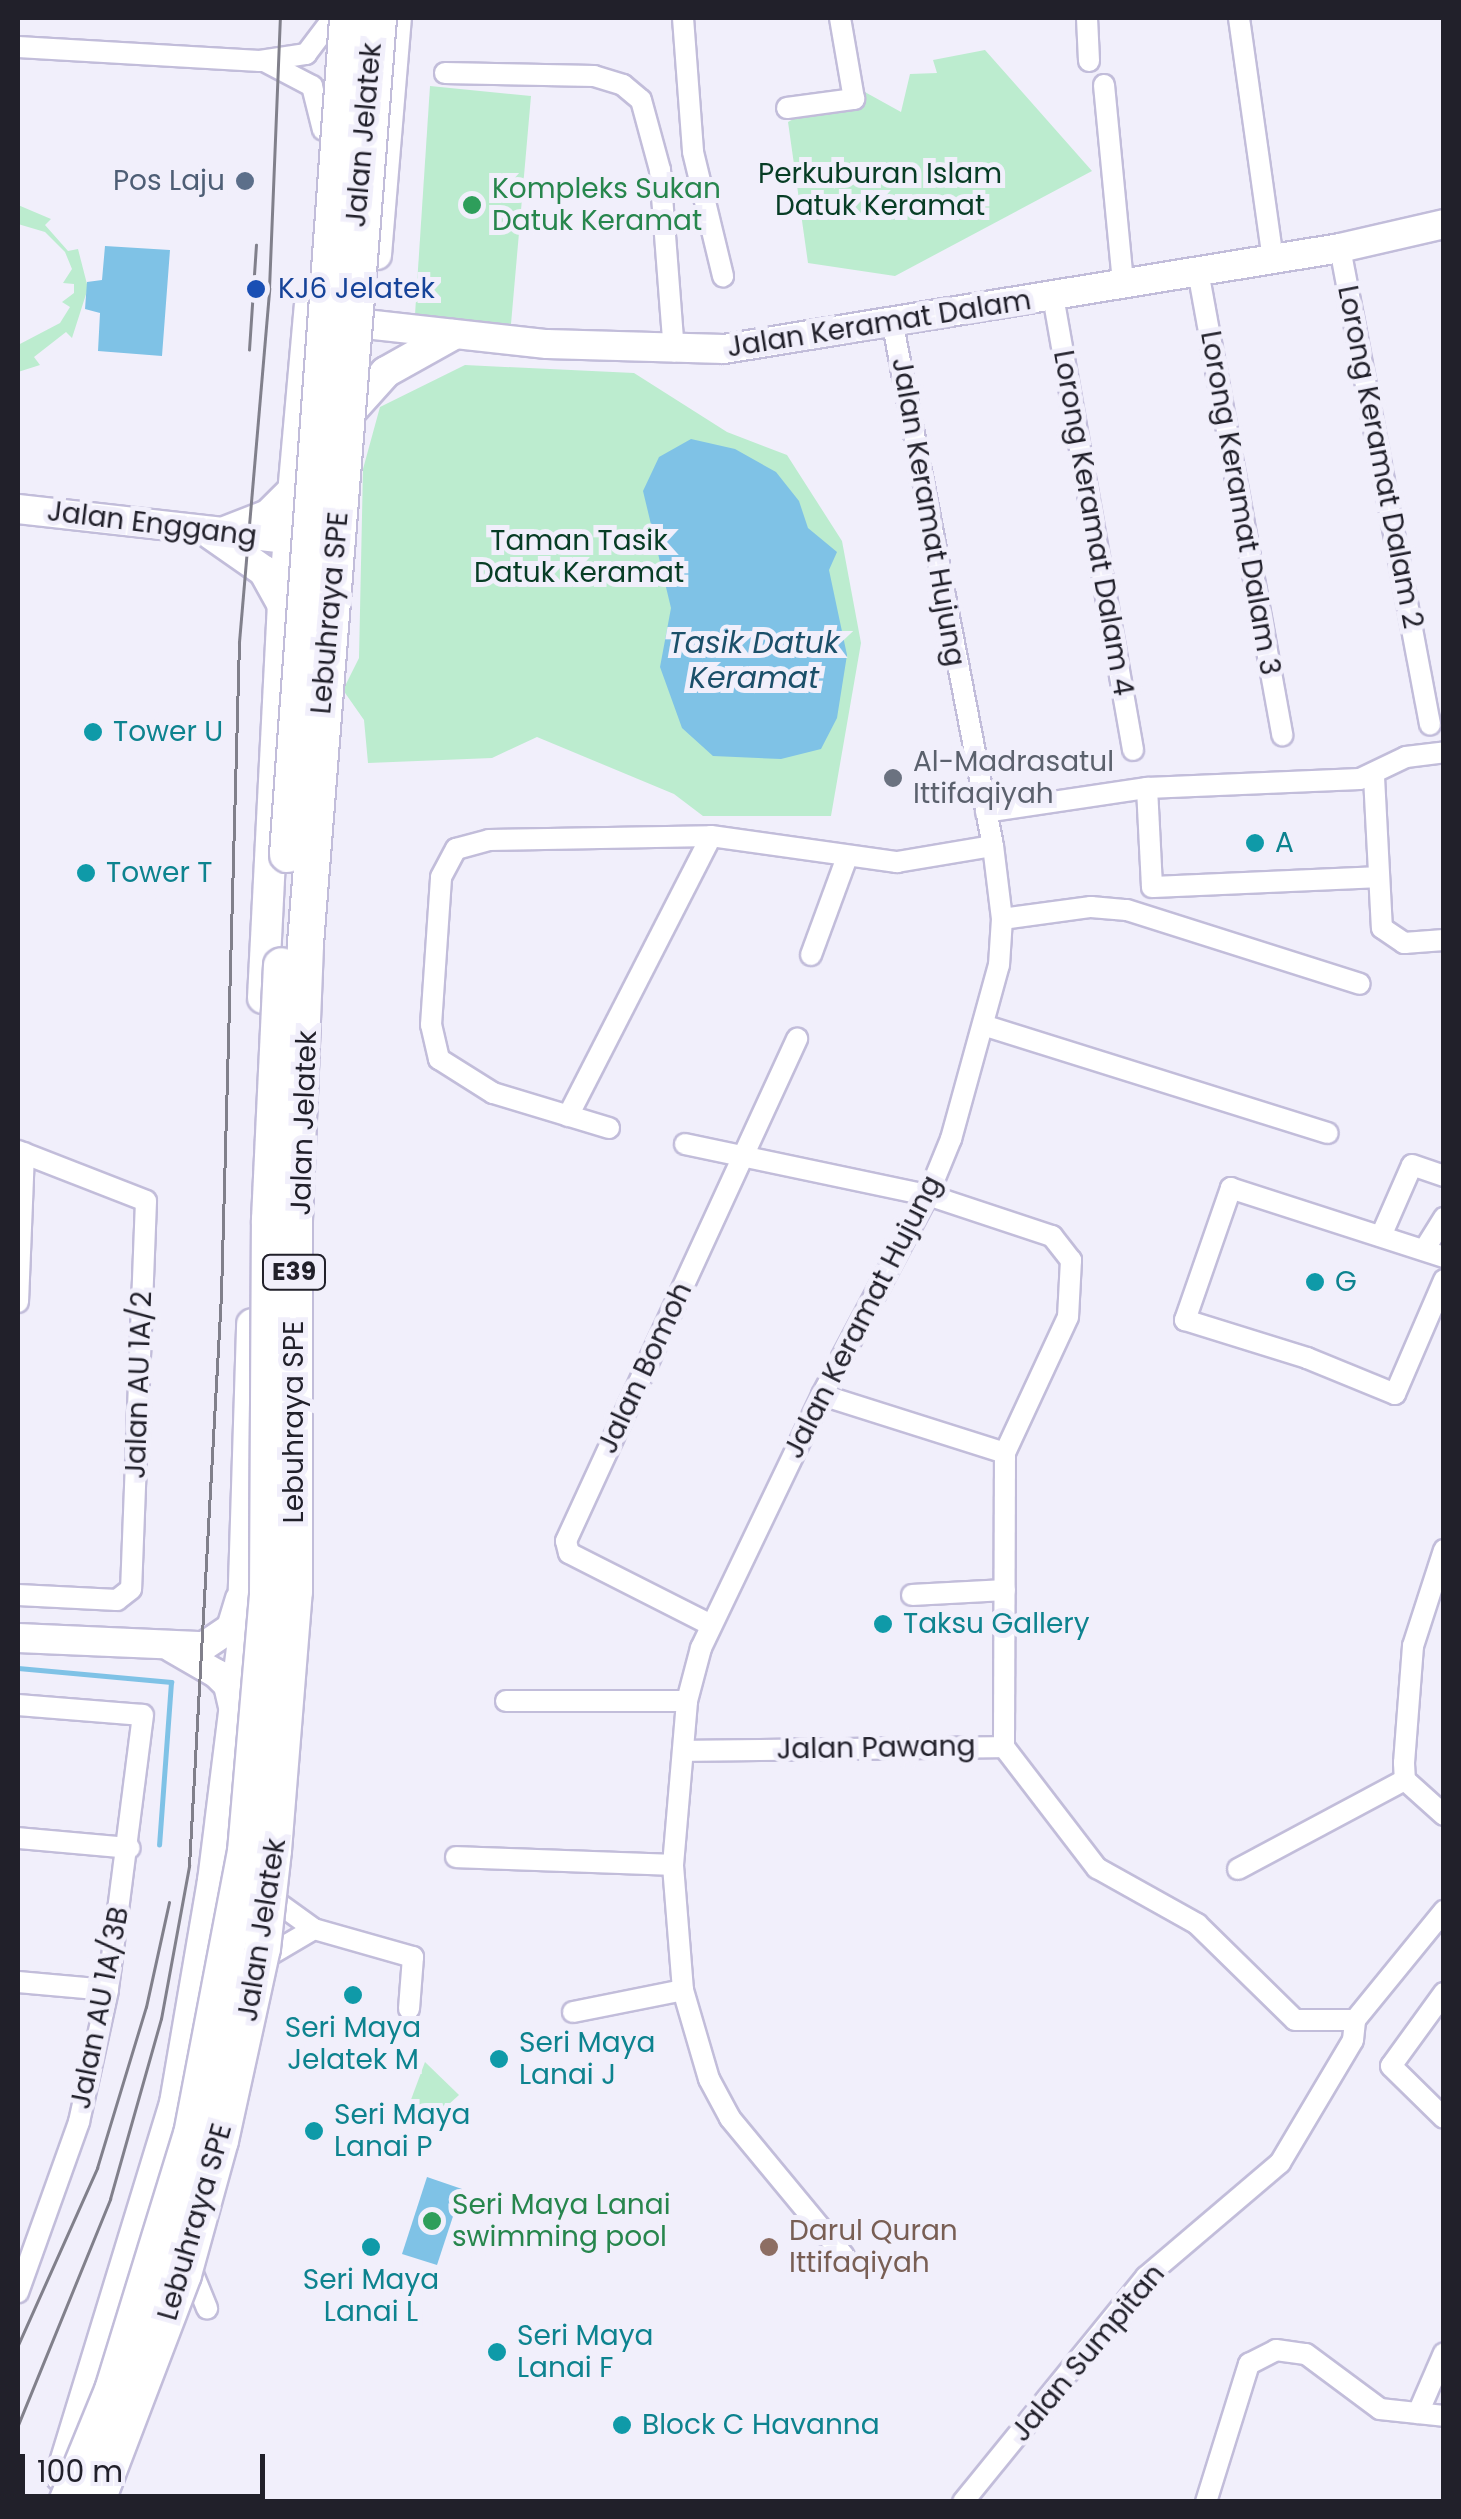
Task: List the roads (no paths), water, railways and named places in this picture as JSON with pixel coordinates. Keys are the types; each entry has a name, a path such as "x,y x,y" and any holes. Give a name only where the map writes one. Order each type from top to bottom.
{"highway":[{"name":"Lebuhraya SPE","path":"66,2502 112,2390 191,2134 245,1851 267,1594 273,1054 336,18"},
{"name":"Lebuhraya SPE","path":"95,2502 177,2290 220,2140 262,1948 294,1591 294,1219 305,942 376,18"}],"main road":[{"name":"Jalan Jelatek","path":"50,2502 175,2103 235,1728 245,1572 258,1100 283,606 336,18"},
{"name":"Jalan Jelatek","path":"95,2502 170,2311 262,1960 272,1898 295,1612 301,1182 334,432 376,18"},
{"path":"334,432 386,372 452,335"},
{"path":"288,539 314,532 330,507"},
{"path":"212,534 264,570 283,606"},
{"path":"242,1646 262,1625 295,1612"}],"street":[{"path":"18,47 260,60 306,54 336,18"},
{"path":"386,327 372,306 396,18"},
{"path":"683,18 693,152 723,276"},
{"path":"788,108 854,99 840,18"},
{"path":"1088,18 1088,61"},
{"path":"1240,18 1274,259"},
{"path":"260,60 312,86 323,130"},
{"path":"445,73 594,76 624,86 650,120 660,170 674,352"},
{"path":"1104,85 1123,284"},
{"path":"660,170 693,152"},
{"name":"Jalan Keramat Dalam","path":"309,318 452,335 674,352 893,325 1340,248 1444,224"},
{"name":"Lorong Keramat Dalam 2","path":"1340,248 1430,725"},
{"name":"Lorong Keramat Dalam 3","path":"1198,271 1282,735"},
{"name":"Lorong Keramat Dalam 4","path":"1053,296 1132,750"},
{"name":"Jalan Keramat Hujung","path":"844,2256 730,2118 697,2047 683,1990 674,1865 687,1701 711,1626 822,1395 928,1195 986,1026 1002,919 993,846 893,325"},
{"path":"212,534 253,522 291,491"},
{"name":"Jalan Enggang","path":"18,508 212,534 288,539"},
{"path":"986,812 1147,788 1374,777 1406,757 1444,752"},
{"path":"1374,777 1382,928 1390,938 1444,940"},
{"path":"1147,788 1152,888 1377,877"},
{"path":"609,1128 470,1084 438,1059 431,1026 445,862 456,849 488,840 711,836 847,858 914,860 993,846"},
{"path":"568,1116 711,836"},
{"path":"811,955 847,858"},
{"path":"1002,919 1091,907 1127,910 1360,984"},
{"path":"986,1026 1328,1133"},
{"name":"Jalan Bomoh","path":"711,1626 569,1553 566,1541 797,1039"},
{"name":"Jalan Pawang","path":"685,1144 928,1195 1052,1236 1071,1260 1068,1317 1006,1453 1004,1747 686,1751"},
{"path":"18,1302 21,1152"},
{"name":"Jalan AU 1A/2","path":"18,1595 117,1600 132,1589 146,1201 21,1152"},
{"path":"1380,1236 1412,1164 1444,1176"},
{"path":"1444,1218 1434,1253 1228,1189 1184,1318 1308,1358 1394,1394 1444,1280"},
{"path":"822,1395 1006,1453"},
{"path":"1444,1550 1412,1646 1406,1780 1444,1815"},
{"path":"18,1638 172,1648 219,1640 237,1616 245,1572"},
{"path":"912,1595 1005,1590"},
{"path":"172,1648 228,1685 235,1728"},
{"path":"506,1701 687,1701"},
{"name":"Jalan AU 1A/3B","path":"18,1705 143,1715 130,1848 108,1990 78,2122 26,2248 18,2292"},
{"path":"1004,1747 1098,1868 1220,1942 1275,2007 1314,2024 1355,2020"},
{"path":"1238,1869 1406,1780"},
{"path":"18,1838 130,1848"},
{"path":"456,1857 674,1865"},
{"path":"272,1898 321,1931 413,1957 409,2010"},
{"name":"Jalan Sumpitan","path":"964,2502 1146,2277 1280,2163 1353,2040 1355,2020 1444,1911"},
{"path":"262,1960 321,1931"},
{"path":"18,1982 108,1990"},
{"path":"572,2012 683,1990"},
{"path":"1444,1993 1392,2066 1444,2118"},
{"path":"1206,2502 1249,2364 1276,2350 1306,2354 1380,2409 1444,2416"},
{"path":"1418,2413 1444,2352"}],"water":[{"path":"105,246 170,250 162,356 98,351 100,313 85,309 87,282 102,280"},
{"name":"Tasik Datuk Keramat","path":"691,439 735,449 776,472 799,501 808,528 837,552 829,570 847,655 837,718 821,749 781,759 713,756 682,728 660,667 671,608 643,491 659,457"},
{"name":"Seri Maya Lanai swimming pool","path":"427,2177 462,2189 437,2265 402,2254"}],"waterway":[{"path":"18,1668 171,1682 159,1845"}],"tram line":[{"path":"18,2425 110,2199 161,2019 189,1866 221,1295 239,642 269,289 280,18"},
{"path":"249,350 256,245"},
{"path":"18,2345 97,2168 146,2007 169,1902"}],"place":[{"name":"Pos Laju","path":"245,181"},
{"name":"Kompleks Sukan Datuk Keramat","path":"472,205"},
{"name":"KJ6 Jelatek","path":"256,289"},
{"name":"Tower U","path":"93,732"},
{"name":"Al-Madrasatul Ittifaqiyah","path":"893,778"},
{"name":"A","path":"1255,843"},
{"name":"Tower T","path":"86,873"},
{"name":"G","path":"1315,1282"},
{"name":"Taksu Gallery","path":"883,1624"},
{"name":"Seri Maya Jelatek M","path":"353,1995"},
{"name":"Seri Maya Lanai J","path":"499,2059"},
{"name":"Seri Maya Lanai P","path":"314,2131"},
{"name":"Seri Maya Lanai swimming pool","path":"432,2221"},
{"name":"Seri Maya Lanai L","path":"371,2247"},
{"name":"Darul Quran Ittifaqiyah","path":"769,2247"},
{"name":"Seri Maya Lanai F","path":"497,2352"},
{"name":"Block C Havanna","path":"622,2425"}],"park label":[{"name":"Perkuburan Islam Datuk Keramat","path":"880,190"},
{"name":"Taman Tasik Datuk Keramat","path":"579,557"}]}
